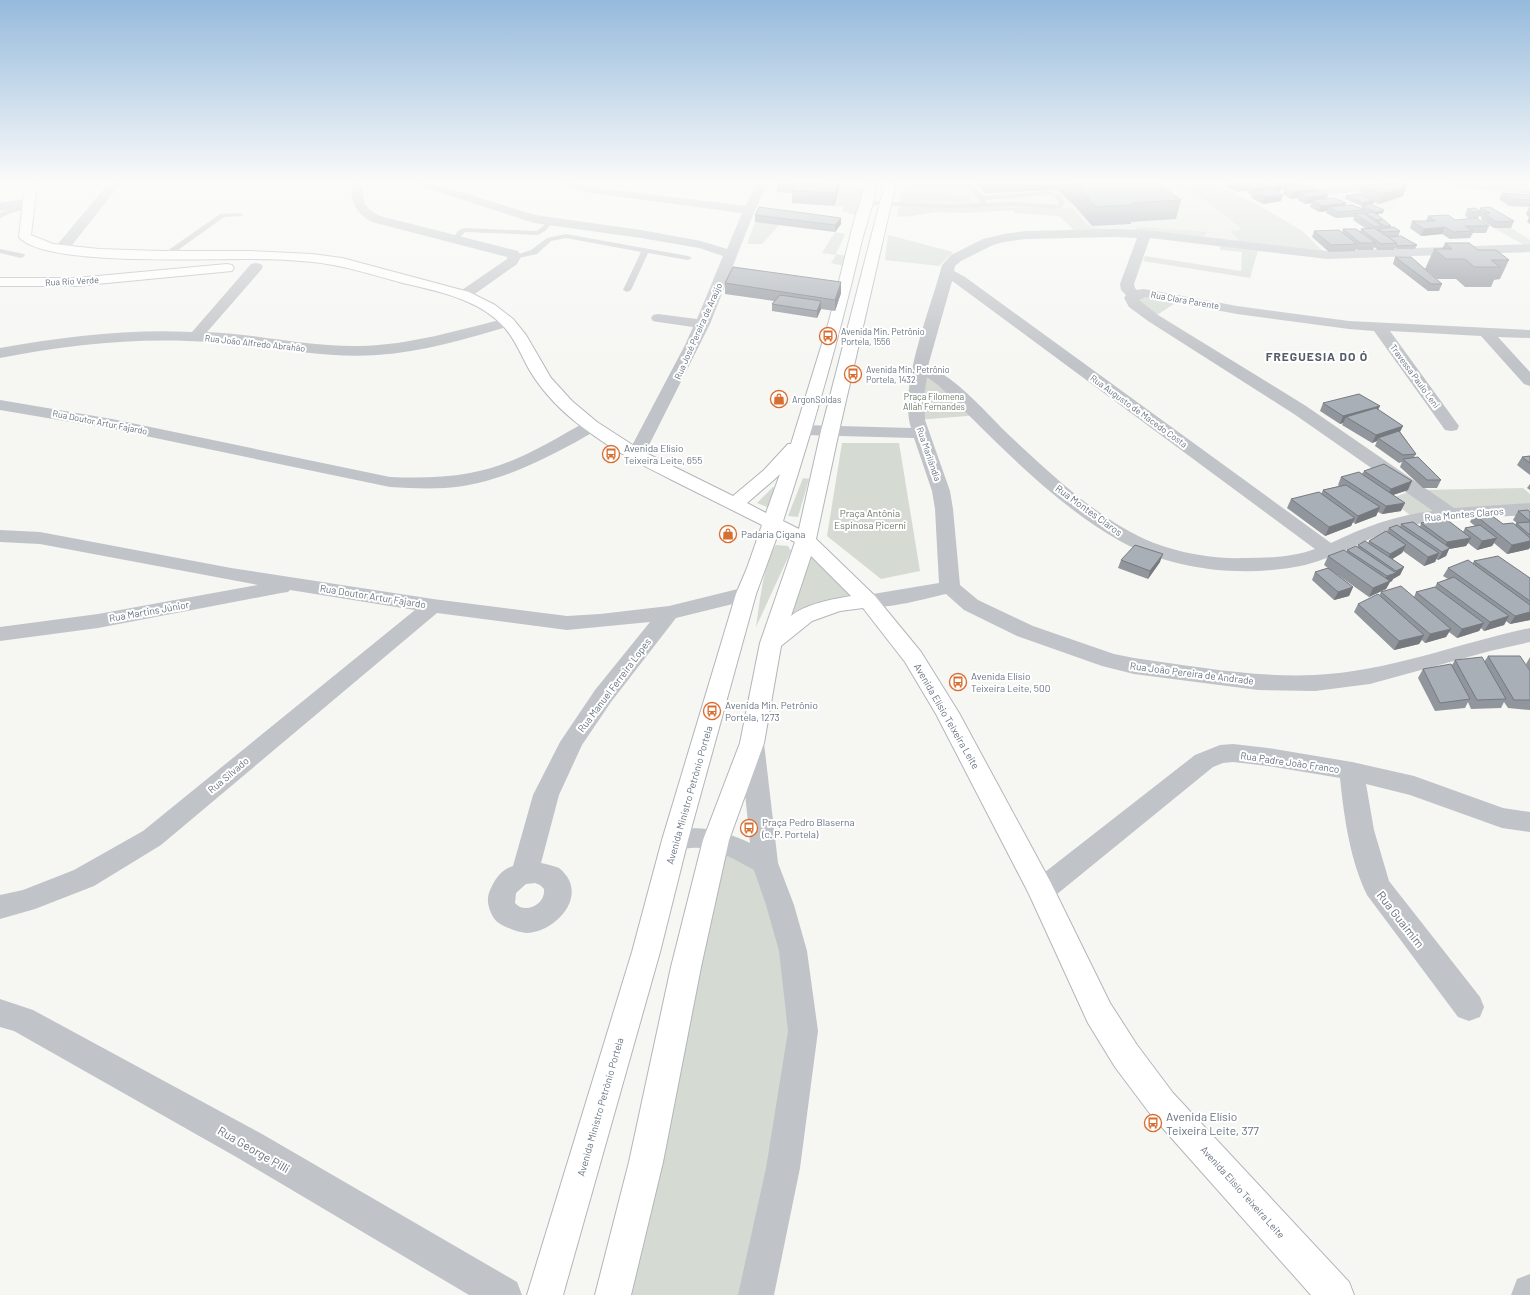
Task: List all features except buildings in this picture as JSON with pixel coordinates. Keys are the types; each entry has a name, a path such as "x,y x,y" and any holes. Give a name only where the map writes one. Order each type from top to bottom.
{"main road":[{"name":"Avenida Elísio Teixeira Leite","path":"39,243 59,250 112,254 164,256 254,255 305,257 342,262 464,295 490,308 508,322 519,335 535,366 546,381 566,405 591,426 636,455 806,540 868,601 913,657 944,706 1041,891 1099,1013 1126,1056 1162,1104 1336,1295"},
{"name":"Avenida Ministro Petrônio Portela","path":"545,1295 646,952 675,840 746,594 802,435 836,321 856,243"},
{"path":"613,1295 646,1162 686,967 716,840 752,743 771,643 806,540 830,432 876,243"},
{"name":"Rua Rio Verde","path":"0,282 76,282 256,267 358,267"},
{"path":"735,504 770,474 802,435"},
{"path":"771,643 804,616 828,607 868,601"}],"street":[{"path":"59,250 66,243"},
{"path":"464,295 513,259 513,254 510,252 470,243"},
{"path":"692,243 732,254"},
{"name":"Rua José Pereira de Araújo","path":"636,455 702,324 736,243"},
{"name":"Rua Marilândia","path":"950,587 944,509 941,491 916,410 917,383 949,265 956,258 985,243"},
{"path":"1135,295 1128,290 1127,284 1142,243"},
{"name":"Rua Marilândia","path":"1227,243 1327,255 1530,248"},
{"path":"1411,243 1425,252"},
{"path":"195,337 256,267"},
{"name":"Rua Augusto de Macedo Costa","path":"947,273 960,280 1330,551"},
{"name":"Rua Clara Parente","path":"1450,514 1306,414 1153,318 1131,301 1131,298 1135,295 1150,294 1310,321 1379,327 1530,334"},
{"path":"658,318 702,324"},
{"name":"Rua João Alfredo Abrahão","path":"0,352 59,343 105,339 195,337 212,337 303,348 358,351 416,345 508,322"},
{"name":"Travessa Paulo Leni","path":"1379,327 1451,426"},
{"path":"1485,332 1530,381"},
{"name":"Rua Montes Claros","path":"920,368 933,374 944,382 1053,484 1092,514 1127,537 1153,549 1186,558 1230,565 1276,563 1304,559 1330,551 1379,528 1395,523 1450,514 1530,509"},
{"name":"Rua Doutor Artur Fajardo","path":"0,405 34,409 390,482 417,485 450,483 489,475 551,450 591,426"},
{"path":"802,435 830,432 922,433"},
{"name":"Rua Doutor Artur Fajardo","path":"0,536 40,538 231,574 433,606 538,620 600,622 669,613 746,594"},
{"name":"Rua Martins Júnior","path":"0,634 98,621 298,584"},
{"path":"868,601 900,597 950,587"},
{"name":"Rua João Pereira de Andrade","path":"950,587 971,605 1025,631 1110,661 1134,666 1258,682 1315,683 1370,676 1489,644 1530,635"},
{"name":"Rua Silvado","path":"0,907 25,901 84,878 152,838 433,606"},
{"name":"Rua Manuel Ferreira Lopes","path":"525,873 546,795 572,742 603,696 669,613"},
{"path":"752,743 764,863 780,905 794,950 803,1031 783,1168 756,1295"},
{"name":"Rua Padre João Franco","path":"1041,891 1204,761 1220,754 1233,753 1268,757 1352,771 1414,786 1502,818 1530,822"},
{"name":"Rua Guaimim","path":"1352,771 1358,817 1368,865 1377,887 1469,1007"},
{"path":"675,840 695,836 716,840 764,863"},
{"name":"Rua George Pilli","path":"0,1013 22,1020 250,1146 504,1295"}],"lane":[{"path":"164,256 182,243"},
{"path":"513,259 534,252 543,243"},
{"path":"605,243 688,258"},
{"path":"627,290 642,260 645,250"},
{"path":"0,251 21,256"}],"shaded area":[{"path":"1214,243 1315,243 1327,255"}],"green space":[{"path":"828,243 841,243 836,254 851,257 849,267 831,263 836,255 822,253"},
{"path":"887,243 920,243 953,252 939,266 885,260"},
{"path":"1241,243 1315,243 1327,255 1242,245"},
{"path":"1220,246 1258,250 1250,278 1143,261 1145,256 1241,271 1242,252 1220,250"},
{"path":"1136,296 1180,300 1154,317 1141,308"},
{"name":"Praça Filomena Allah Fernandes","path":"920,368 979,415 917,420"},
{"name":"Praça Antônia Espinosa Picerni","path":"842,443 899,443 920,571 881,579 827,536"},
{"path":"803,478 809,479 798,517 788,516"},
{"path":"773,487 779,488 772,509 757,503"},
{"path":"1523,488 1530,494 1530,507 1448,512 1421,490"},
{"path":"1410,491 1435,508 1432,514 1411,516 1390,499"},
{"path":"806,540 868,601 837,605 771,643"},
{"path":"776,545 788,546 791,551 756,627 765,572 768,561"},
{"path":"716,840 765,863 803,1031 745,1295 613,1295"}],"place":[{"name":"Avenida Min. Petrônio Portela, 1556","path":"828,336"},
{"name":"Avenida Min. Petrônio Portela, 1432","path":"853,374"},
{"name":"ArgonSoldas","path":"779,399"},
{"name":"Avenida Elísio Teixeira Leite, 655","path":"611,454"},
{"name":"Padaria Cigana","path":"728,534"},
{"name":"Avenida Elísio Teixeira Leite, 500","path":"958,682"},
{"name":"Avenida Min. Petrônio Portela, 1273","path":"712,711"},
{"name":"Praça Pedro Blaserna (c. P. Portela)","path":"749,828"},
{"name":"Avenida Elísio Teixeira Leite, 377","path":"1153,1123"}],"district":[{"name":"FREGUESIA DO Ó","path":"1317,356"}]}
